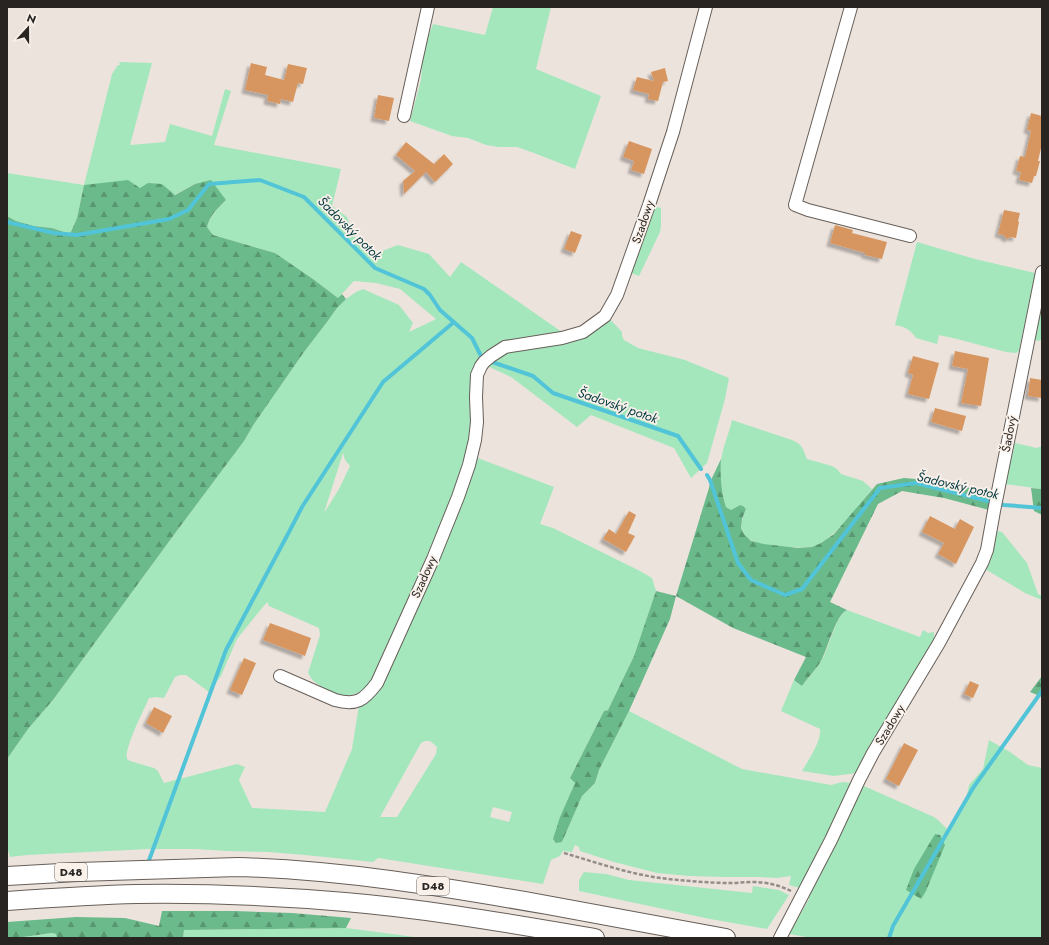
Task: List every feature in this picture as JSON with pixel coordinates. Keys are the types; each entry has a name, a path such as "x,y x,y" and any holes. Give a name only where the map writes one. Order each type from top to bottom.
{"highway":[{"name":"D48","path":"7,876 78,872 238,868 310,871 390,880 482,894 726,938"},
{"name":"D48","path":"7,901 74,896 136,894 204,894 293,898 405,908 478,918 595,938"}],"street":[{"path":"404,116 428,7"},
{"name":"Szadowy","path":"280,676 335,700 344,702 361,700 377,683 433,559 469,465 475,440 477,422 477,375 487,359 505,347 562,338 583,332 605,316 617,295 673,132 706,7"},
{"path":"851,7 795,205 808,210 910,236"},
{"name":"Šadový","path":"994,511 1042,272"},
{"name":"Szadowy","path":"780,938 831,840 872,753 939,643 982,563 987,550 994,511"}],"path":[{"path":"564,853 628,872 666,878 705,882 754,882 777,885 802,897"}],"green space":[{"path":"493,7 551,7 536,69 601,96 575,169 517,147 486,145 468,138 452,136 410,121 421,80 426,42 433,24 485,35"},
{"path":"120,62 152,63 130,145 165,142 170,124 212,136 225,89 231,91 214,145 341,169 332,206 347,217 358,245 377,253 398,245 429,254 450,277 461,262 559,330 576,339 608,317 622,332 624,340 638,348 685,360 729,378 725,399 707,463 691,478 674,448 591,415 577,427 511,377 485,365 473,372 470,386 470,431 467,451 452,497 400,618 371,682 366,688 355,694 343,695 324,688 315,682 308,673 320,635 319,628 269,606 267,602 237,639 221,676 209,692 186,675 180,675 175,677 164,698 149,698 131,738 128,747 127,759 154,768 158,771 164,783 237,764 245,767 239,780 252,808 325,812 352,749 359,705 369,701 475,457 554,487 540,524 553,528 640,571 652,578 656,591 634,656 608,710 604,711 570,778 575,783 560,818 562,842 582,796 595,783 599,770 629,711 742,769 831,785 842,782 853,783 800,888 789,885 791,876 777,878 724,877 657,873 614,862 580,851 579,847 575,845 572,852 563,851 560,856 551,860 543,884 378,858 373,862 268,852 149,849 10,857 7,847 7,759 28,729 53,700 244,441 254,424 304,352 337,308 346,299 363,289 399,305 413,323 409,332 436,319 400,289 376,283 354,281 338,298 275,253 213,235 207,227 208,223 215,212 226,200 195,184 174,195 162,184 140,188 84,185 112,74 118,65 120,65","holes":["343,453 345,460 350,466 339,489 324,513","430,741 437,747 436,754 397,817 380,817 421,743","493,807 512,812 509,822 490,817"]},
{"path":"7,173 84,185 77,218 70,234 52,228 34,226 16,221 7,216"},
{"path":"128,180 140,188 148,183 162,184 175,195 195,184 211,180 226,200 215,212 208,223 207,227 213,235 275,253 338,298 342,294 346,299 337,308 304,352 254,424 244,441 53,700 28,729 7,759 7,216 16,221 34,226 52,228 70,234 77,218 84,185"},
{"path":"654,206 661,208 660,232 639,276 631,273"},
{"path":"917,242 975,259 1035,273 1019,351 1016,353 1006,352 939,335 937,344 916,338 912,332 895,325"},
{"path":"1042,295 1042,340 1037,341 1034,338"},
{"path":"732,420 792,440 801,446 807,459 832,466 841,474 863,481 872,489 842,525 828,538 816,546 788,547 754,542 748,538 741,528 746,510 740,505 731,510 726,507 722,490 720,471 721,460"},
{"path":"1015,443 1037,448 1042,446 1042,489 1005,484"},
{"path":"721,459 721,483 726,507 731,510 740,505 743,506 746,509 742,519 741,528 744,534 751,541 764,544 798,548 812,547 821,543 834,534 877,484 904,478 949,482 991,494 989,510 944,498 902,491 878,504 830,602 847,610 839,618 820,663 802,686 794,680 806,657 733,628 676,596 712,478"},
{"path":"1031,488 1042,489 1042,515 1034,511"},
{"path":"997,531 1002,532 1027,563 1038,594 1042,596 1042,600 1025,593 985,569 994,546"},
{"path":"656,591 676,596 670,619 629,711 599,770 595,783 582,796 562,842 556,843 553,839 560,817 575,783 570,778 604,711 608,710 634,656"},
{"path":"847,610 920,637 923,630 928,633 934,632 934,641 869,747 857,773 834,776 802,771 817,744 820,729 781,711 794,680 802,686 819,664 824,656 840,618"},
{"path":"1042,676 1042,697 1030,692"},
{"path":"989,740 1010,752 1028,765 1042,768 1042,938 811,938 789,934 809,899 809,893 861,787 864,786 934,817 947,829 964,808 969,785 983,769"},
{"path":"935,834 940,835 945,845 926,891 921,899 906,890 914,869"},
{"path":"584,872 606,874 629,880 752,893 753,886 779,890 789,895 767,929 710,919 579,891 579,880"},
{"path":"162,911 292,913 351,918 346,928 184,930 183,938 57,938 56,934 52,933 7,938 7,922 76,917 125,918 159,926"},
{"path":"346,928 423,938 183,938 184,930"},
{"path":"52,933 56,934 57,938 16,938"}],"building":[{"path":"251,63 267,67 265,75 284,80 288,64 307,68 303,84 298,83 293,102 281,99 280,104 267,101 268,95 245,90"},
{"path":"665,68 668,81 663,82 658,101 648,99 649,94 633,90 637,77 654,81 651,72"},
{"path":"378,95 394,98 389,121 374,118"},
{"path":"1031,113 1042,116 1042,144 1038,161 1040,161 1036,176 1034,176 1032,183 1019,180 1021,172 1016,171 1020,156 1025,157 1031,131 1027,130"},
{"path":"629,141 652,149 644,174 631,170 634,161 623,157"},
{"path":"406,142 434,164 444,154 453,164 435,182 426,172 404,194 403,181 415,171 396,155"},
{"path":"1004,210 1020,213 1016,238 1011,237 1007,239 1003,235 998,234"},
{"path":"835,225 853,230 852,233 887,242 882,259 830,243"},
{"path":"571,231 582,235 575,253 564,249"},
{"path":"955,351 989,358 981,406 961,403 968,369 952,366"},
{"path":"913,356 939,363 929,399 908,394 913,375 908,373"},
{"path":"1030,378 1042,380 1042,398 1028,396"},
{"path":"935,408 966,416 962,431 931,422"},
{"path":"629,511 636,515 628,533 635,536 626,552 603,539 609,529 616,534"},
{"path":"930,516 955,529 960,519 974,527 956,564 938,554 944,543 922,532"},
{"path":"270,623 311,638 305,656 263,640"},
{"path":"244,658 256,663 242,695 230,690"},
{"path":"970,681 979,685 973,698 964,694"},
{"path":"154,707 172,716 163,733 146,723"},
{"path":"904,743 918,750 899,786 886,779"}],"waterway":[{"name":"Šadovský potok","path":"7,222 54,233 77,235 169,219 188,210 209,184 260,180 304,197 375,268 424,289 440,310 472,338 481,356 492,362 533,376 553,393 678,436 701,469"},
{"path":"148,863 226,650 302,507 383,382 454,322"},
{"name":"Šadovský potok","path":"707,475 738,563 751,580 785,595 802,589 880,488 916,483 1004,505 1042,508"},
{"path":"889,938 893,926 973,788 1042,691"}]}
